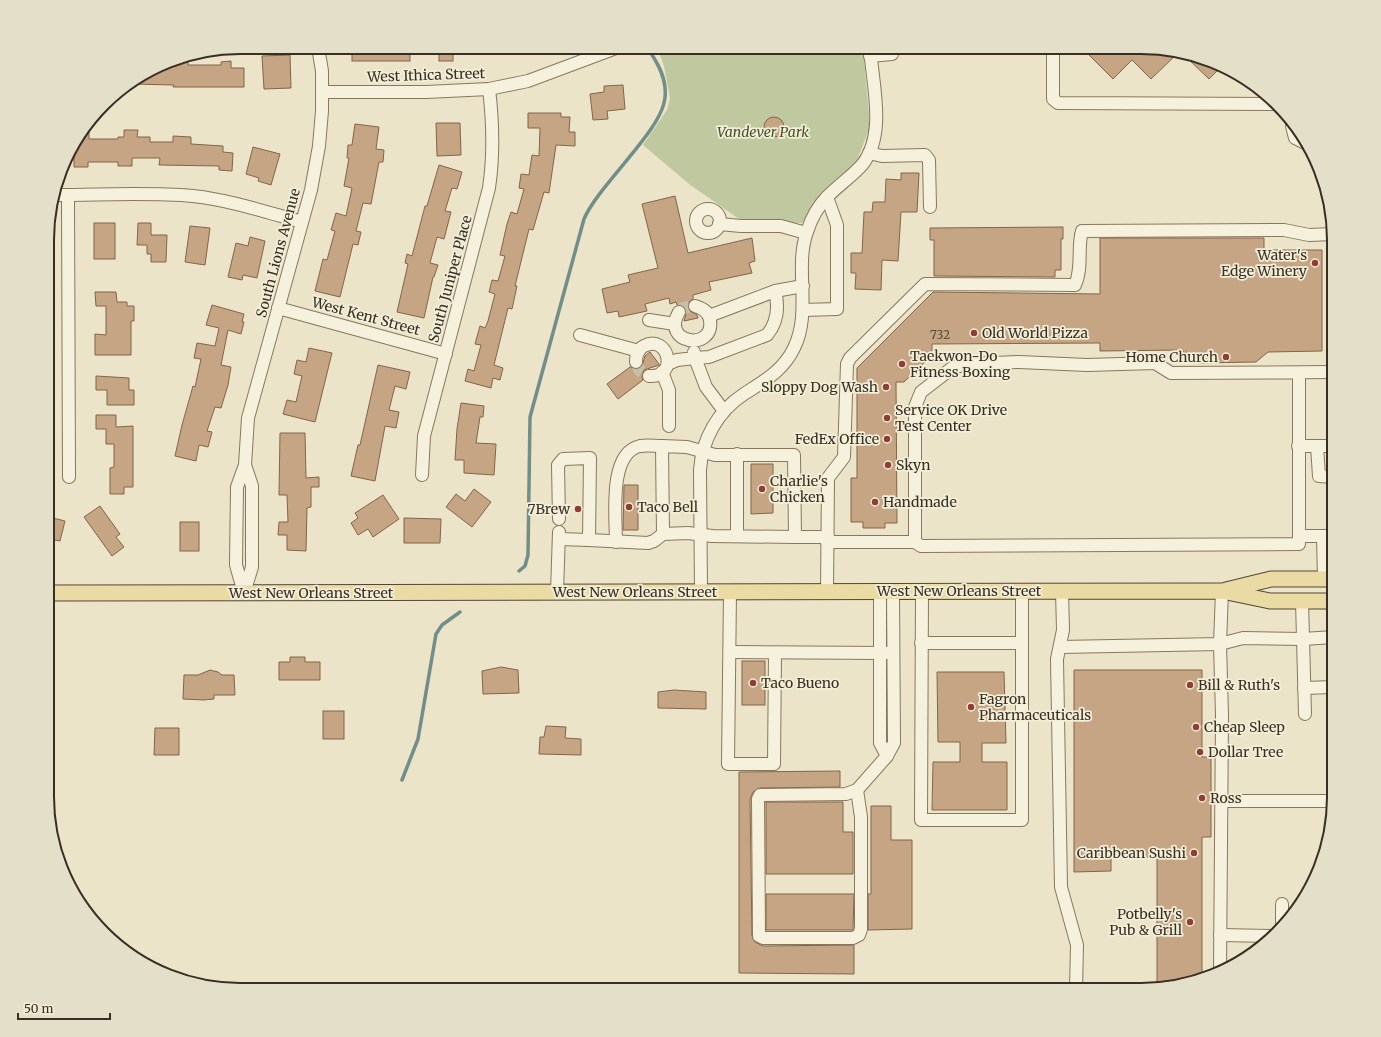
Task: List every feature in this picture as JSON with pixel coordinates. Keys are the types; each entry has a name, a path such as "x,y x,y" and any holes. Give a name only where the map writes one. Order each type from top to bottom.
{"main road":[{"name":"West New Orleans Street","path":"1222,591 1271,579 1327,579"},
{"name":"West New Orleans Street","path":"54,593 1222,591 1270,601 1327,601"}],"street":[{"name":"South Lions Avenue","path":"244,593 236,565 237,487 246,465 248,418 311,190 319,146 323,92 319,54"},
{"name":"West Ithica Street","path":"323,92 426,92 489,89 528,81 600,54"},
{"path":"701,592 700,470 702,452 708,436 724,411 743,395 775,374 785,363 794,348 800,333 803,310 806,233 818,209 827,196 862,165 869,153 873,141 876,125 870,54"},
{"path":"1052,54 1053,99 1058,103 1268,104"},
{"name":"South Juniper Place","path":"422,475 424,436 489,188 493,140 489,89"},
{"path":"869,153 882,156 925,156 929,160 930,206"},
{"path":"60,195 163,194 194,196 224,201 302,222"},
{"path":"68,195 69,477"},
{"path":"803,310 837,309 837,225 827,196"},
{"path":"719,224 741,226 781,226 806,233"},
{"path":"827,592 828,478 844,457 847,364 850,358 925,284 1076,285 1079,277 1079,242 1082,231 1284,230 1309,235 1327,234"},
{"path":"709,316 775,291 803,286"},
{"path":"649,376 658,375 677,360 709,357 767,335 772,330 777,312 778,302 775,291"},
{"path":"649,320 677,318 679,335 690,341 696,341 701,339 708,332 710,321 709,316 705,311 695,306"},
{"name":"West Kent Street","path":"278,308 446,354"},
{"path":"580,335 637,357 648,345 658,345 666,353 665,368 669,390 669,426"},
{"path":"696,341 693,348 695,358 706,387 724,411"},
{"path":"915,542 915,407 921,392 952,368 967,364 1019,362 1087,364 1155,363 1171,373 1327,372"},
{"path":"559,530 589,540 648,544 663,534 700,534 915,542 921,546 1298,544 1298,373"},
{"path":"616,542 617,478 620,462 631,450 639,446 687,447 715,455 794,455 795,537"},
{"path":"662,446 663,534"},
{"path":"1298,446 1327,446"},
{"path":"1317,446 1318,472 1327,476"},
{"path":"737,454 737,536"},
{"path":"557,592 559,530 558,465 563,459 590,458 589,540"},
{"path":"1298,536 1327,536"},
{"path":"886,591 880,653 880,743 887,756"},
{"path":"857,790 861,817 861,929 859,935 853,938 763,938 759,936 758,800 760,795 846,794 857,790 887,756 894,743 895,653 886,591"},
{"path":"922,591 921,820 1022,820 1022,591"},
{"path":"1062,591 1063,630 1057,659 1061,887 1077,945 1076,983"},
{"path":"1220,965 1220,644 1222,591"},
{"path":"730,592 731,652 728,764 774,764 775,654"},
{"path":"1302,601 1305,714"},
{"path":"1060,647 1220,644 1243,638 1303,639 1327,637"},
{"path":"921,642 1022,643"},
{"path":"731,652 775,654 895,653"},
{"path":"1304,688 1327,687"},
{"path":"1221,800 1327,801"},
{"path":"1282,904 1282,919"},
{"path":"1220,935 1265,936"}],"green space":[{"name":"Vandever Park","path":"660,54 864,54 870,127 855,165 819,197 802,223 742,221 689,184 643,145 667,110 670,98 664,66"}],"building":[{"path":"352,54 410,54 410,61 352,61"},
{"path":"439,54 453,54 453,61 439,61"},
{"path":"1088,54 1153,54 1173,57 1151,79 1132,60 1113,79"},
{"path":"290,55 291,88 264,89 262,56"},
{"path":"1189,60 1218,70 1209,79"},
{"path":"188,61 188,65 221,65 221,62 231,61 231,68 244,68 244,87 173,87 174,85 138,84 158,73"},
{"path":"623,85 625,109 607,111 608,119 593,120 590,94 604,92 604,86"},
{"path":"528,113 561,113 561,117 570,117 569,132 575,132 575,146 556,145 549,193 544,192 533,230 529,229 515,286 517,286 512,309 508,308 494,365 503,368 500,380 493,378 491,388 465,381 468,369 474,371 481,345 475,344 480,326 485,328 488,321 495,294 489,292 492,280 498,281 505,256 500,255 507,224 511,212 517,214 524,189 519,188 521,174 529,175 532,155 539,156 540,128 528,128"},
{"path":"770,117 778,117 784,123 784,131 778,137 770,137 764,131 764,123"},
{"path":"436,123 460,123 461,155 437,156"},
{"path":"355,124 379,127 376,149 384,150 383,162 379,162 371,204 363,203 356,231 361,232 358,245 353,244 340,297 315,291 323,259 327,260 335,231 331,230 336,213 346,216 352,188 344,186 349,158 347,158 348,145 352,145"},
{"path":"124,130 138,130 137,137 150,137 150,142 173,142 173,136 191,137 191,144 223,146 223,152 233,153 232,171 219,170 219,166 159,165 160,158 132,158 132,166 118,166 118,162 88,162 88,167 74,167 74,156 89,131 89,139 118,139 118,137 124,137"},
{"path":"253,147 280,154 271,185 258,181 259,178 246,174"},
{"path":"439,165 462,172 457,189 452,188 445,211 451,212 444,239 437,237 430,263 438,265 433,277 424,318 397,312 408,264 405,263 407,254 412,256 425,206 427,206"},
{"path":"901,173 919,173 917,212 901,212 898,261 882,260 881,290 855,289 856,273 851,273 851,253 862,253 864,212 872,212 873,202 885,202 886,179 901,180"},
{"path":"675,196 688,253 752,238 755,261 749,263 752,273 709,282 711,290 693,295 693,299 688,303 688,308 697,315 698,318 684,321 686,314 685,308 681,305 677,305 676,302 670,304 669,298 645,304 647,311 619,317 618,311 607,313 602,289 630,282 628,275 658,268 642,204"},
{"path":"94,223 115,223 115,259 94,259"},
{"path":"138,223 151,223 151,235 167,235 166,262 151,262 151,254 147,254 147,245 137,245"},
{"path":"190,226 210,228 205,265 185,262"},
{"path":"1063,227 1063,239 1061,239 1061,270 1055,270 1055,277 934,276 934,240 930,240 930,228"},
{"path":"250,237 265,241 257,278 243,275 242,280 228,277 236,243 248,246"},
{"path":"1100,238 1264,238 1264,250 1322,250 1322,351 1268,352 1256,362 1198,363 1187,352 1183,353 1183,350 1100,351 1100,343 932,344 932,351 927,356 929,358 904,382 896,382 897,523 885,523 885,528 863,528 863,522 851,522 851,478 857,478 857,368 933,292 1100,294"},
{"path":"95,292 116,292 117,302 127,302 127,306 134,306 134,321 131,321 131,355 95,355 95,334 106,335 106,306 96,306"},
{"path":"212,305 244,314 242,322 244,322 241,334 228,330 221,365 231,367 228,385 221,408 215,407 207,431 212,432 208,447 199,445 196,461 175,456 193,386 195,387 201,359 194,358 197,343 215,346 219,328 206,325"},
{"path":"309,348 332,353 315,422 283,414 287,400 296,402 302,376 294,374 297,360 306,362"},
{"path":"650,352 659,365 644,370 642,377 643,380 618,399 607,384 630,367 635,369 640,368 645,356"},
{"path":"378,365 410,372 406,389 395,386 389,410 399,412 396,428 385,426 375,481 351,476 358,445 360,445"},
{"path":"96,376 129,378 129,390 134,390 134,405 107,405 107,390 96,390"},
{"path":"461,403 484,406 483,417 480,417 476,443 496,444 494,475 464,473 464,460 455,460 457,429"},
{"path":"96,415 116,415 116,427 133,426 133,487 124,487 124,494 110,494 110,468 114,467 114,444 106,444 106,429 96,429"},
{"path":"280,433 305,433 306,478 319,477 319,487 311,487 311,507 307,508 306,551 287,550 287,535 278,535 279,522 288,522 287,495 279,495"},
{"name":"Charlie's Chicken","path":"751,464 773,464 773,513 751,514"},
{"name":"Taco Bell","path":"624,485 638,485 638,530 623,530"},
{"path":"474,489 491,502 472,527 446,507 456,494 465,501"},
{"path":"383,495 399,519 373,537 368,529 358,535 351,523 358,518 355,513"},
{"path":"100,506 120,534 116,537 124,547 112,556 84,517"},
{"path":"54,518 65,521 60,541 54,540"},
{"path":"404,518 441,519 440,543 404,543"},
{"path":"180,522 199,522 199,551 180,551"},
{"path":"290,657 305,657 305,662 320,662 320,680 279,680 279,662 290,662"},
{"name":"Taco Bueno","path":"742,661 765,661 765,705 742,705"},
{"path":"501,667 518,670 519,693 483,694 482,671"},
{"path":"210,670 218,672 222,675 234,675 235,695 214,695 214,699 204,700 183,699 184,675 198,675"},
{"path":"1074,670 1202,670 1202,757 1211,757 1211,837 1202,837 1202,973 1189,977 1157,982 1157,857 1111,857 1111,871 1074,872"},
{"name":"Fagron Pharmaceuticals","path":"937,672 1004,672 1006,743 982,743 982,762 1007,762 1007,810 932,810 933,762 960,762 960,742 938,742"},
{"path":"674,690 706,692 706,709 658,708 658,692"},
{"path":"323,711 344,711 344,739 323,739"},
{"path":"546,726 566,727 565,738 581,739 581,755 539,754 540,737 544,737"},
{"path":"155,728 179,728 179,755 154,755"},
{"path":"840,771 840,787 760,788 753,792 750,799 752,936 755,942 763,946 854,945 854,974 739,973 739,772"},
{"path":"766,802 843,802 843,832 853,832 853,874 766,874"},
{"path":"871,806 891,806 891,840 912,840 912,929 868,930 868,894 871,894"},
{"path":"766,894 854,894 853,930 766,930"}],"waterway":[{"path":"519,571 525,566 528,555 530,417 584,219 603,190 654,125 662,110 665,97 665,84 661,72 651,54"},
{"path":"402,780 418,739 436,634 442,625 460,612"}],"tunnel":[{"path":"679,312 683,308 695,306"},
{"path":"636,362 639,370 649,376"}],"place":[{"name":"Water's Edge Winery","path":"1315,263"},
{"name":"Old World Pizza","path":"974,333"},
{"name":"Home Church","path":"1226,357"},
{"name":"Taekwon-Do Fitness Boxing","path":"902,364"},
{"name":"Sloppy Dog Wash","path":"886,387"},
{"name":"Service OK Drive Test Center","path":"887,418"},
{"name":"FedEx Office","path":"887,439"},
{"name":"Skyn","path":"888,465"},
{"name":"Charlie's Chicken","path":"762,489"},
{"name":"Handmade","path":"875,502"},
{"name":"Taco Bell","path":"629,507"},
{"name":"7Brew","path":"578,509"},
{"name":"Taco Bueno","path":"753,683"},
{"name":"Bill & Ruth's","path":"1190,685"},
{"name":"Fagron Pharmaceuticals","path":"971,707"},
{"name":"Cheap Sleep","path":"1196,727"},
{"name":"Dollar Tree","path":"1200,752"},
{"name":"Ross","path":"1202,798"},
{"name":"Caribbean Sushi","path":"1194,853"},
{"name":"Potbelly's Pub & Grill","path":"1190,922"}]}
